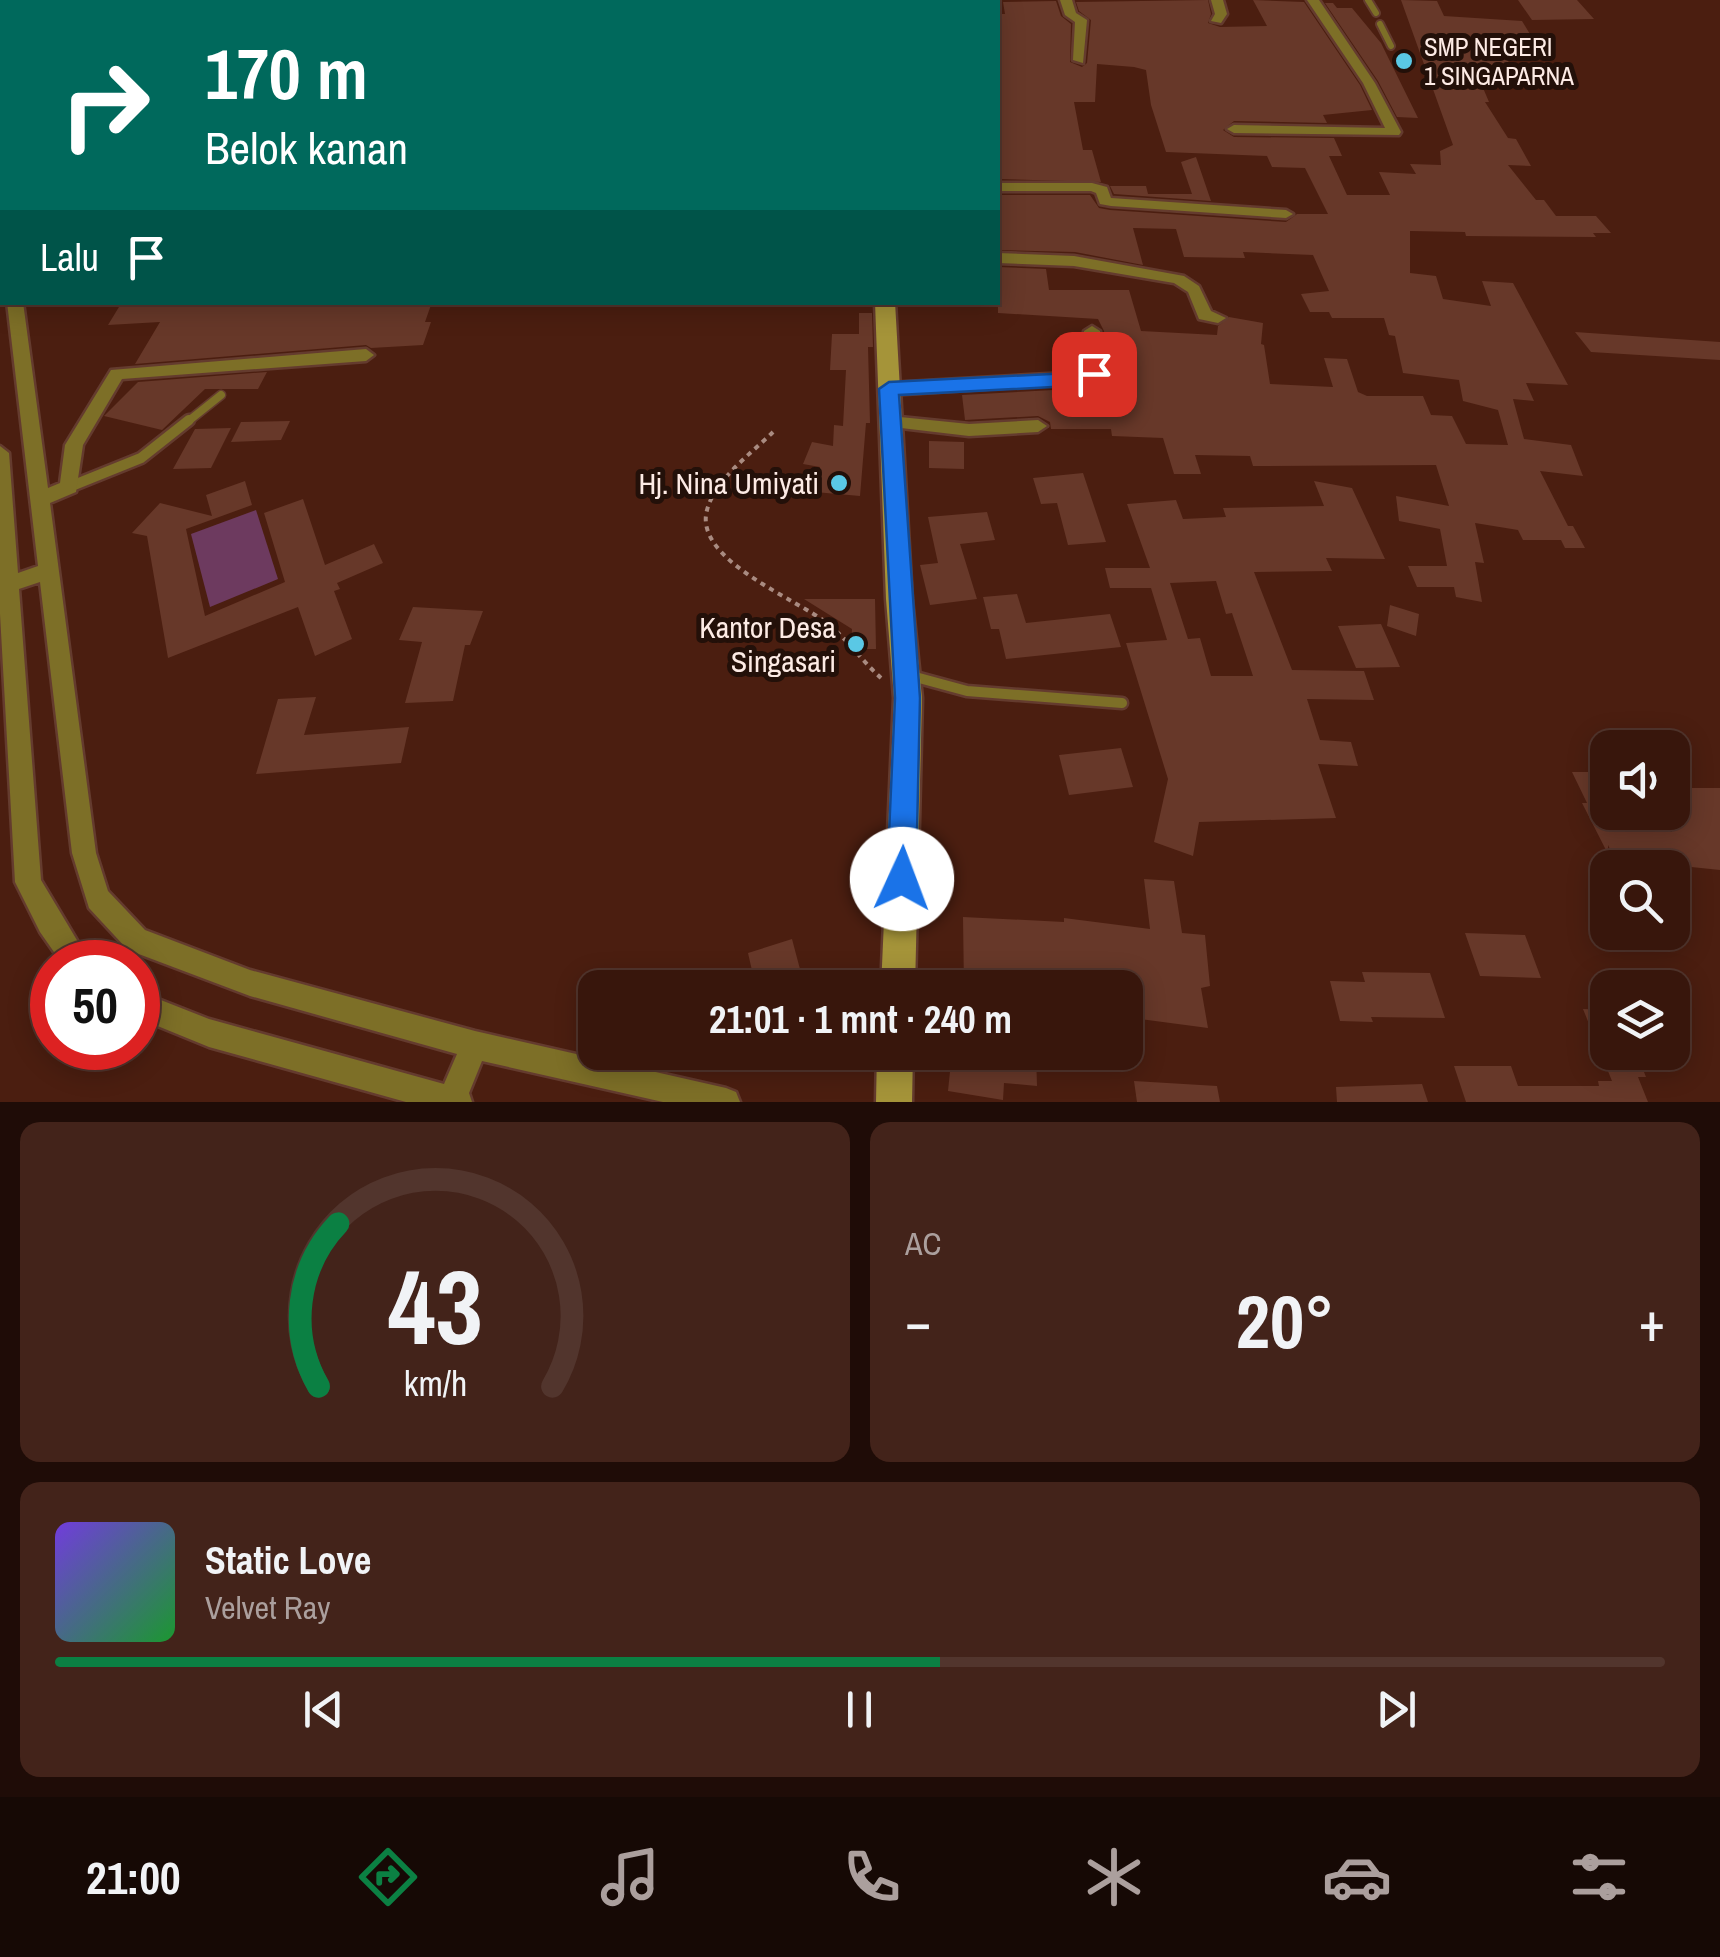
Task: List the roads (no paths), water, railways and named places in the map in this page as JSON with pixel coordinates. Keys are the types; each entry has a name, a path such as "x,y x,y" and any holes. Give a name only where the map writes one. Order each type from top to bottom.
{"main road":[{"path":"886,305 907,686 899,970"},
{"path":"894,1102 895,1070"}],"street":[{"path":"1066,0 1071,16 1081,18 1080,60"},
{"path":"1216,0 1221,14 1217,21"},
{"path":"1234,130 1394,132 1370,83 1313,0"},
{"path":"1000,187 1092,187 1102,190 1105,201 1111,202 1286,214"},
{"path":"1000,258 1074,261 1178,279 1192,284 1205,315 1218,318"},
{"path":"14,305 10,359 39,500 84,854 98,900 136,940 250,984 475,1046 726,1102"},
{"path":"889,389 1088,378 1094,374 1092,332"},
{"path":"39,500 69,486 73,447 98,406 106,383 117,374 366,356"},
{"path":"890,422 969,430 1038,426"},
{"path":"0,453 28,882 61,940"},
{"path":"6,584 47,572"},
{"path":"160,1013 209,1033 455,1101 475,1046"}],"lane":[{"path":"1368,0 1376,13"},
{"path":"1380,24 1391,46"},
{"path":"69,486 141,458 221,394"},
{"path":"907,686 1122,703"}],"place":[{"name":"SMP NEGERI 1 SINGAPARNA","path":"1404,61"},
{"name":"Hj. Nina Umiyati","path":"839,483"},
{"name":"Kantor Desa Singasari","path":"856,644"}]}
